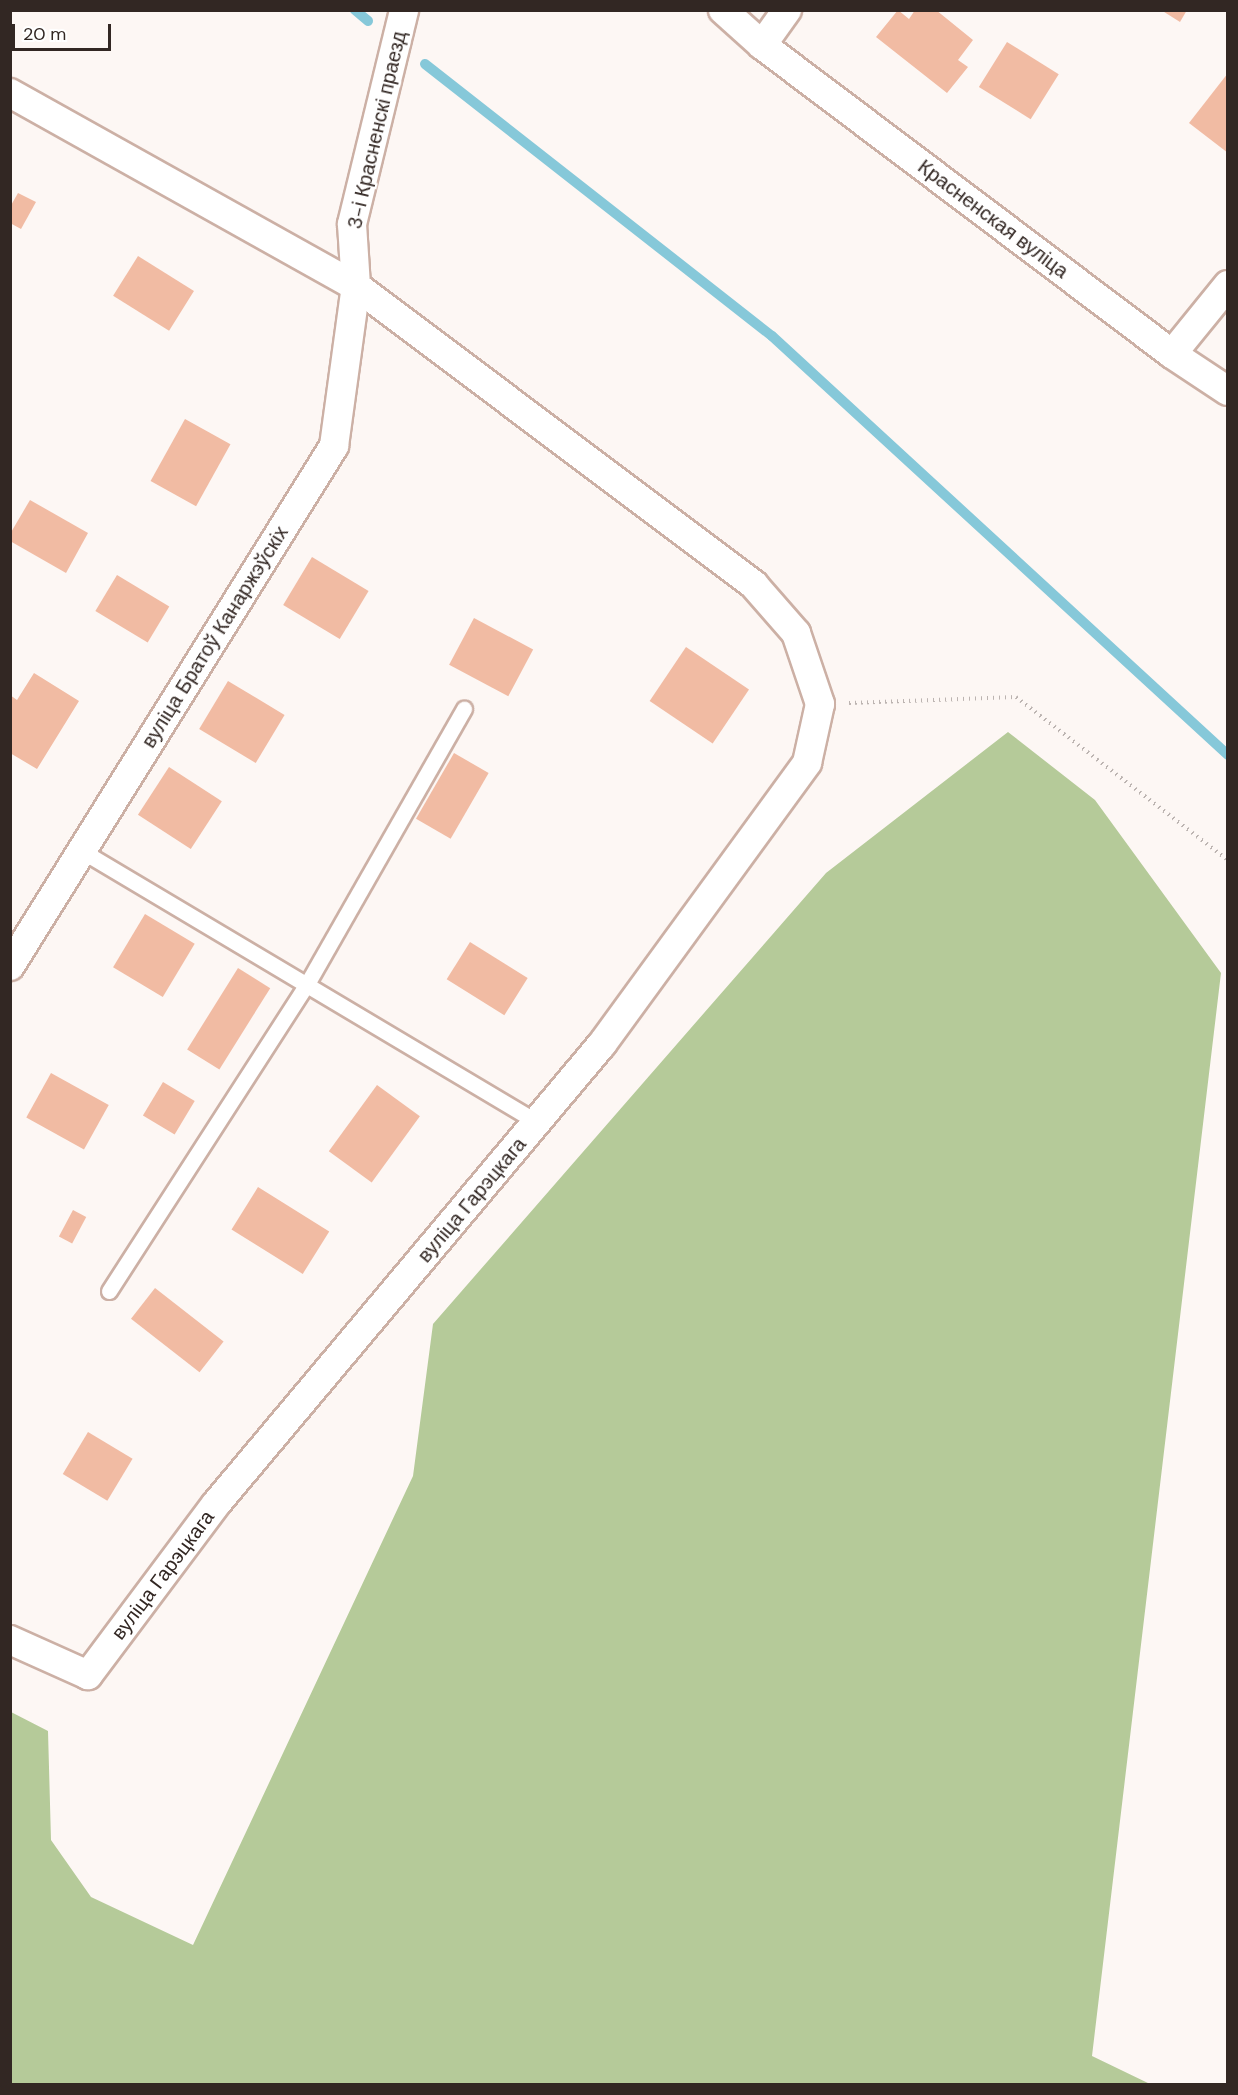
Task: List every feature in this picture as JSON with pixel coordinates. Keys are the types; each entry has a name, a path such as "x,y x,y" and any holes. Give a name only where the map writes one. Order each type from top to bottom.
{"street":[{"name":"3-і Красненскі праезд","path":"356,286 352,224 404,10"},
{"name":"Красненская вуліца","path":"723,10 762,45 1172,354 1227,391"},
{"path":"762,45 787,10"},
{"path":"10,93 356,286 754,585 796,633 820,704"},
{"path":"1172,354 1227,285"},
{"name":"вуліца Братоў Канаржэўскіх","path":"10,966 334,446 356,286"},
{"name":"вуліца Гарэцкага","path":"10,1640 88,1675 216,1504 609,1035 807,763 820,704"}],"lane":[{"path":"109,1291 306,984 464,709"},
{"path":"82,850 537,1122"}],"path":[{"path":"820,704 1017,697 1227,860"}],"green space":[{"path":"1008,732 1095,800 1221,973 1092,2056 1150,2084 11,2084 11,1712 48,1731 51,1840 91,1897 193,1945 413,1476 433,1324 826,873"}],"building":[{"path":"898,10 909,19 915,10 936,10 973,40 958,60 968,67 947,93 876,37"},
{"path":"1161,10 1187,10 1180,22"},
{"path":"1007,42 1059,74 1031,119 979,87"},
{"path":"1228,73 1228,153 1189,123"},
{"path":"18,193 36,202 21,229 10,223 10,207"},
{"path":"138,256 194,291 169,331 113,296"},
{"path":"185,419 230,444 196,506 151,481"},
{"path":"30,500 88,533 66,573 10,541 10,534"},
{"path":"312,557 369,591 340,639 283,605"},
{"path":"117,575 169,606 148,642 95,611"},
{"path":"474,618 533,649 508,696 449,665"},
{"path":"686,647 749,689 713,743 650,701"},
{"path":"34,673 79,701 37,769 10,753 10,695 17,700"},
{"path":"228,681 285,715 256,763 199,729"},
{"path":"454,753 489,773 451,839 416,819"},
{"path":"169,767 222,801 191,849 138,815"},
{"path":"145,914 195,944 163,997 113,967"},
{"path":"470,942 528,978 504,1015 447,979"},
{"path":"238,968 270,988 219,1070 187,1049"},
{"path":"51,1073 109,1105 84,1150 26,1118"},
{"path":"163,1082 195,1101 175,1134 143,1115"},
{"path":"377,1085 420,1116 372,1182 329,1151"},
{"path":"258,1187 329,1232 303,1274 232,1229"},
{"path":"73,1210 86,1217 72,1244 59,1236"},
{"path":"155,1288 224,1342 200,1372 131,1319"},
{"path":"88,1432 133,1459 107,1501 63,1474"}],"waterway":[{"path":"355,10 368,21"},
{"path":"425,64 772,336 1228,755"}]}
